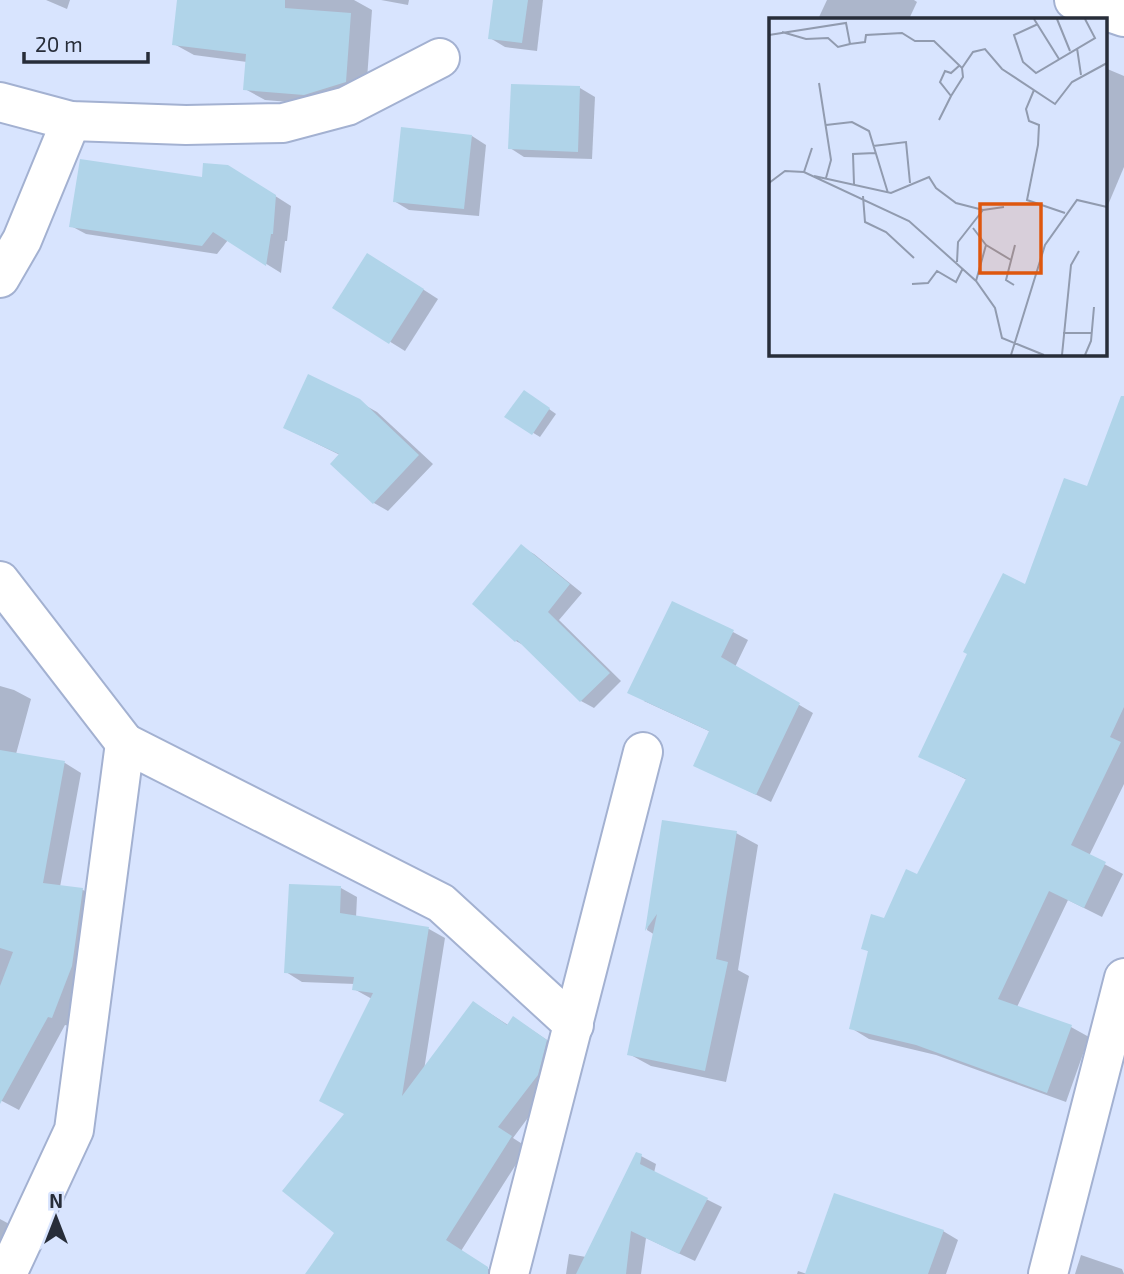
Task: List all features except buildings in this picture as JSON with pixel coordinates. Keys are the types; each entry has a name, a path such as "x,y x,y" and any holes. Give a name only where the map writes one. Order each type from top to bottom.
{"street":[{"path":"1074,0 1124,17"},
{"path":"0,102 71,121 186,125 283,123 347,106 440,58"},
{"path":"0,278 22,240 71,121"},
{"path":"0,581 125,743 441,904 574,1025"},
{"path":"7,1274 74,1130 125,743"},
{"path":"509,1274 643,752"},
{"path":"1048,1274 1124,978"}]}
